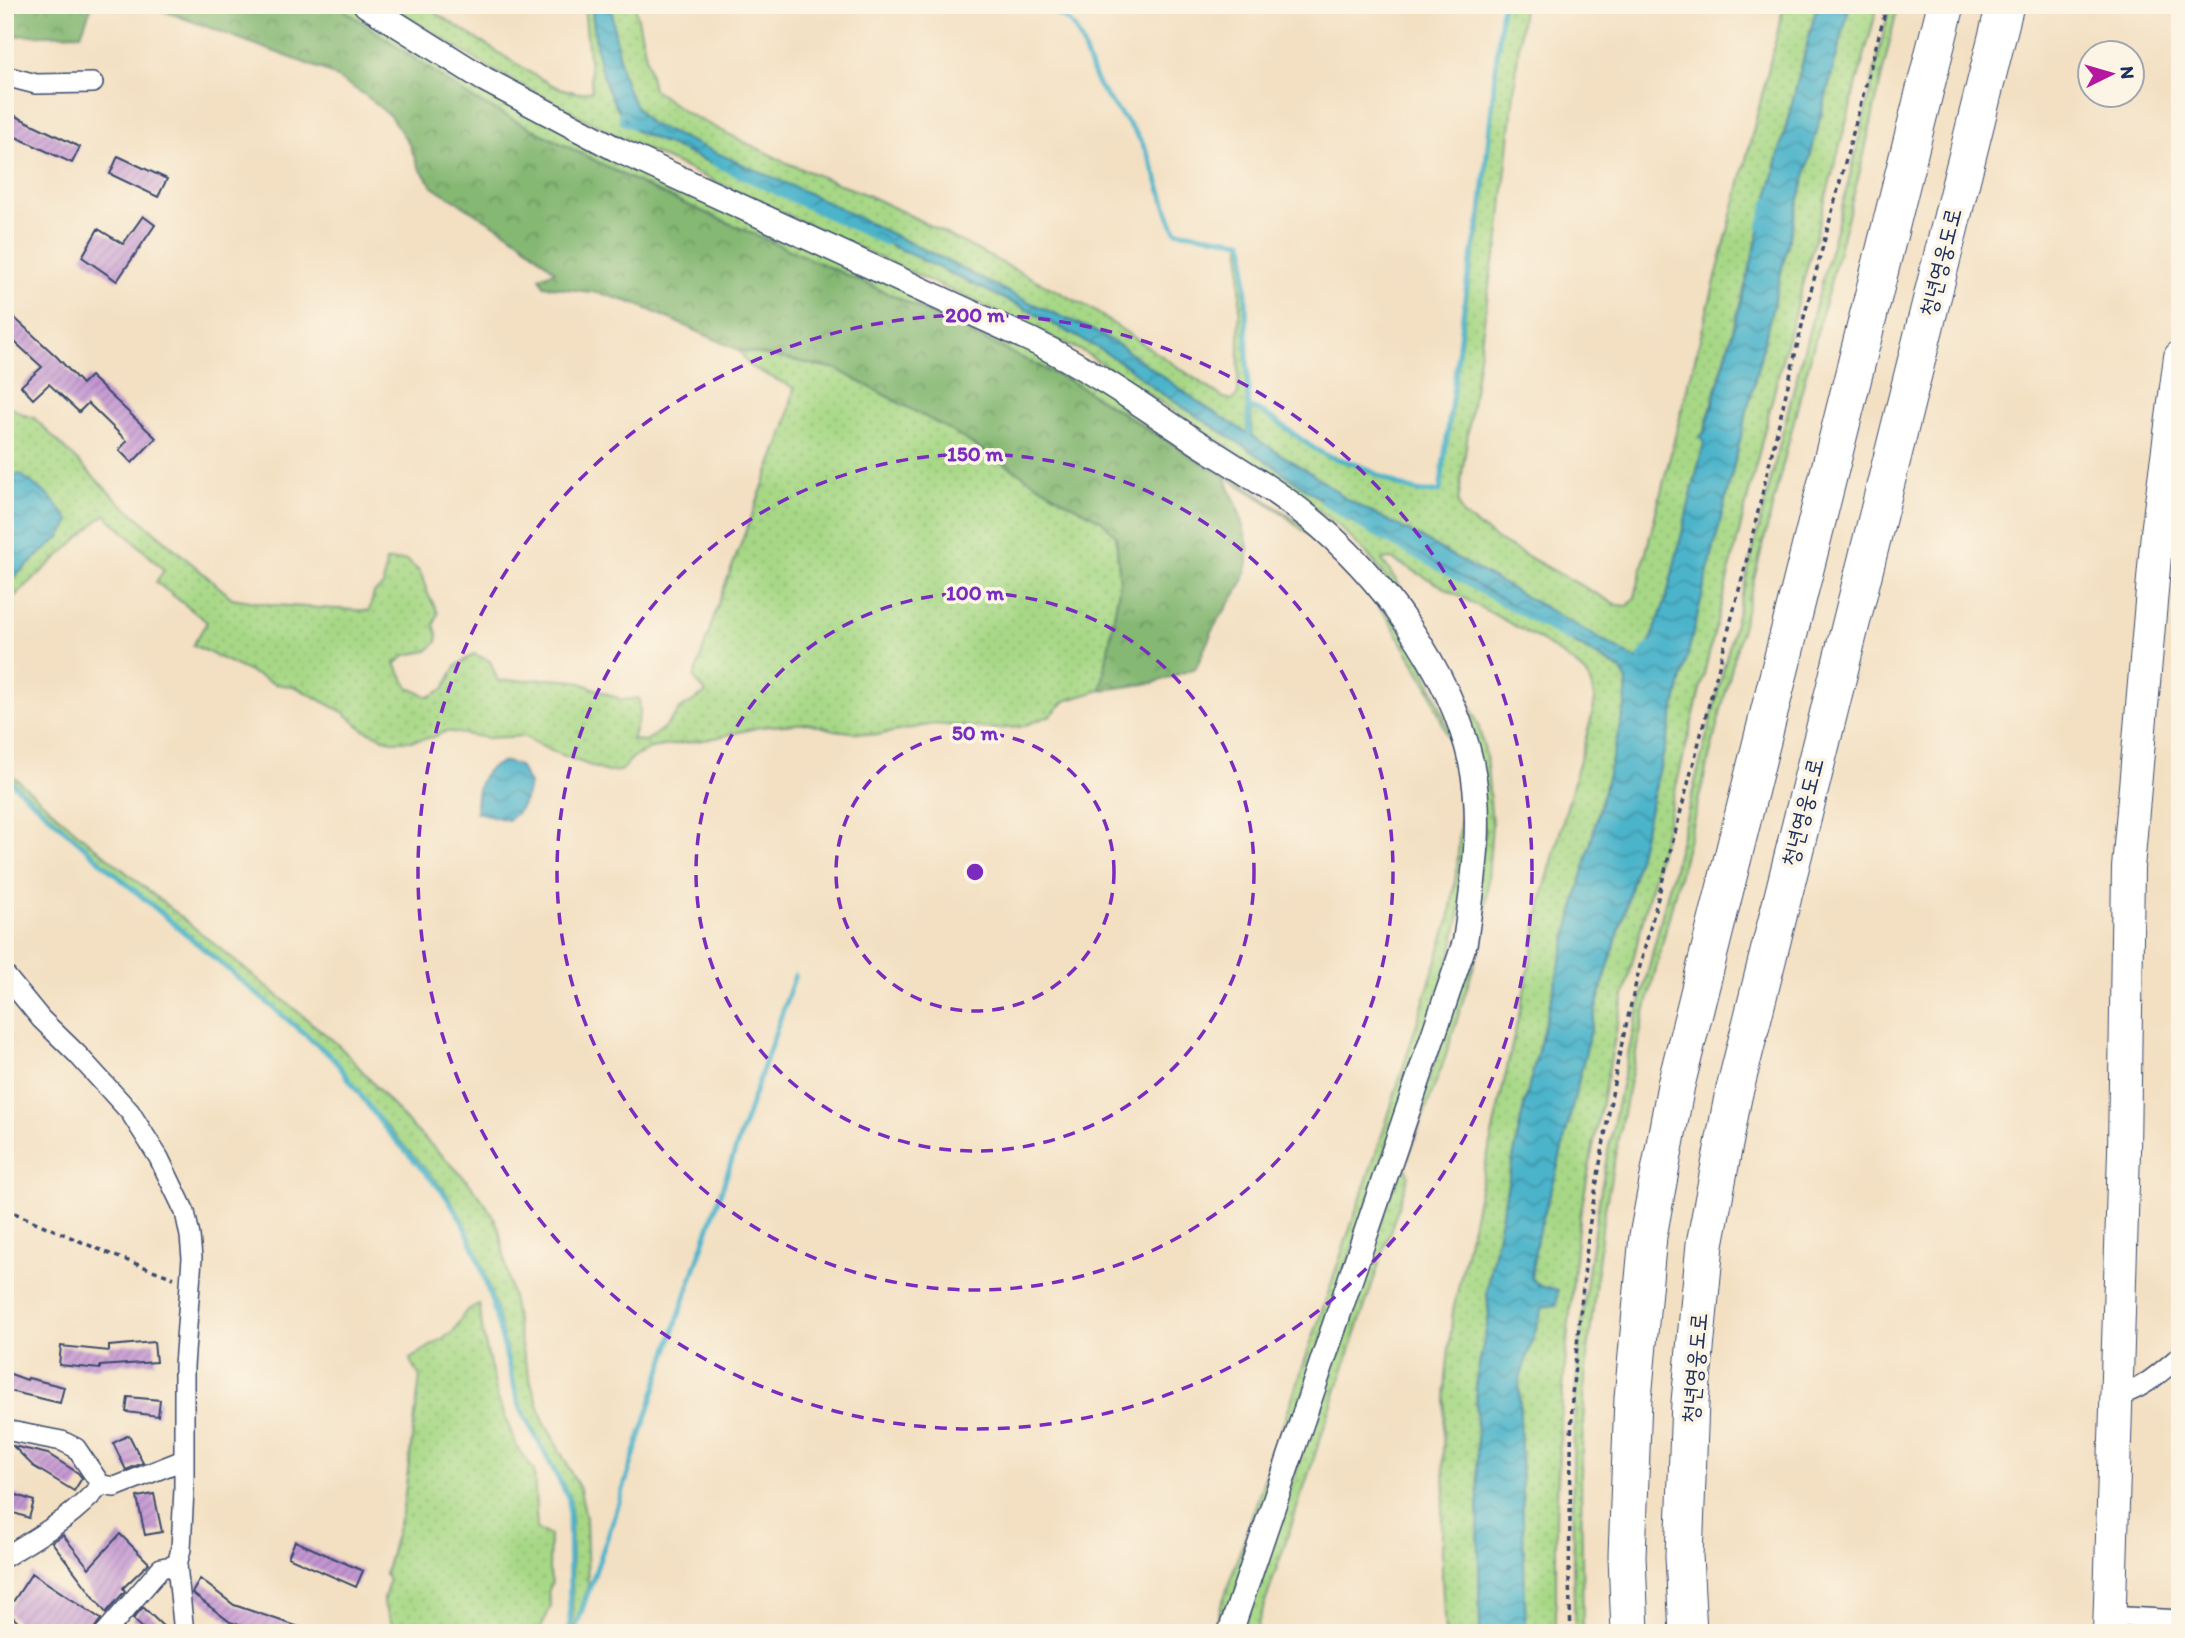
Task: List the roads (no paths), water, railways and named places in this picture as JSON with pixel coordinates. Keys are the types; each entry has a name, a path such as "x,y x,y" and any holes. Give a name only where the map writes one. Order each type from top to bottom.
{"highway":[{"path":"1630,1633 1627,1556 1633,1398 1648,1236 1676,1085 1946,5"},
{"name":"청년영웅도로","path":"1688,1633 1684,1556 1690,1402 1705,1244 1732,1097 2005,5"}],"main road":[{"path":"2109,1625 2117,1395 2128,868 2136,761 2174,437 2180,359"}],"street":[{"path":"366,5 484,79 618,150 1033,341 1120,389 1270,489 1332,536 1359,563 1407,624 1444,689 1471,762 1476,800 1472,891 1465,942 1230,1633"},
{"path":"5,76 36,84 93,83"},
{"path":"5,975 41,1019 130,1112 159,1158 185,1212 191,1247 184,1366 183,1513 177,1565 184,1633"},
{"path":"2117,1395 2126,1394 2138,1387 2180,1356"},
{"path":"5,1430 62,1441 76,1448 101,1485 115,1487 183,1460"},
{"path":"5,1557 58,1525 85,1503 101,1485"},
{"path":"106,1633 161,1568 177,1565"},
{"path":"2109,1625 2180,1620"}],"water":[{"path":"592,5 611,5 626,85 640,113 651,124 819,198 1024,300 1092,330 1122,347 1201,404 1320,479 1346,499 1414,534 1636,659 1648,648 1666,599 1704,442 1699,437 1705,432 1746,283 1817,5 1850,5 1798,203 1626,907 1599,997 1555,1178 1537,1238 1531,1278 1540,1286 1558,1291 1556,1305 1543,1307 1519,1382 1526,1633 1480,1633 1476,1380 1489,1316 1487,1293 1491,1267 1523,1110 1625,707 1627,681 1621,670 1488,591 1353,522 1094,346 1030,311 848,225 636,131 624,118 607,89 598,56"},
{"path":"20,474 50,497 70,521 61,536 5,585 5,481 10,476"},
{"path":"506,762 519,766 529,784 523,805 508,820 476,812 481,780 490,768"}],"waterway":[{"path":"1037,5 1066,19 1077,32 1099,86 1146,151 1176,231 1242,241 1245,249 1249,435"},
{"path":"1065,18 1075,5"},
{"path":"1248,407 1277,421 1326,455 1358,465 1408,488 1440,491 1468,275 1481,213 1502,5"},
{"path":"621,113 622,122 634,127"},
{"path":"713,163 885,243"},
{"path":"1760,227 1767,201 1771,198"},
{"path":"1322,501 1349,519"},
{"path":"1357,524 1570,640"},
{"path":"1640,657 1647,647 1655,642"},
{"path":"5,777 109,869 334,1059 384,1127 443,1192 462,1221 478,1258 519,1405 569,1499 570,1633"},
{"path":"574,1633 795,975"}]}
